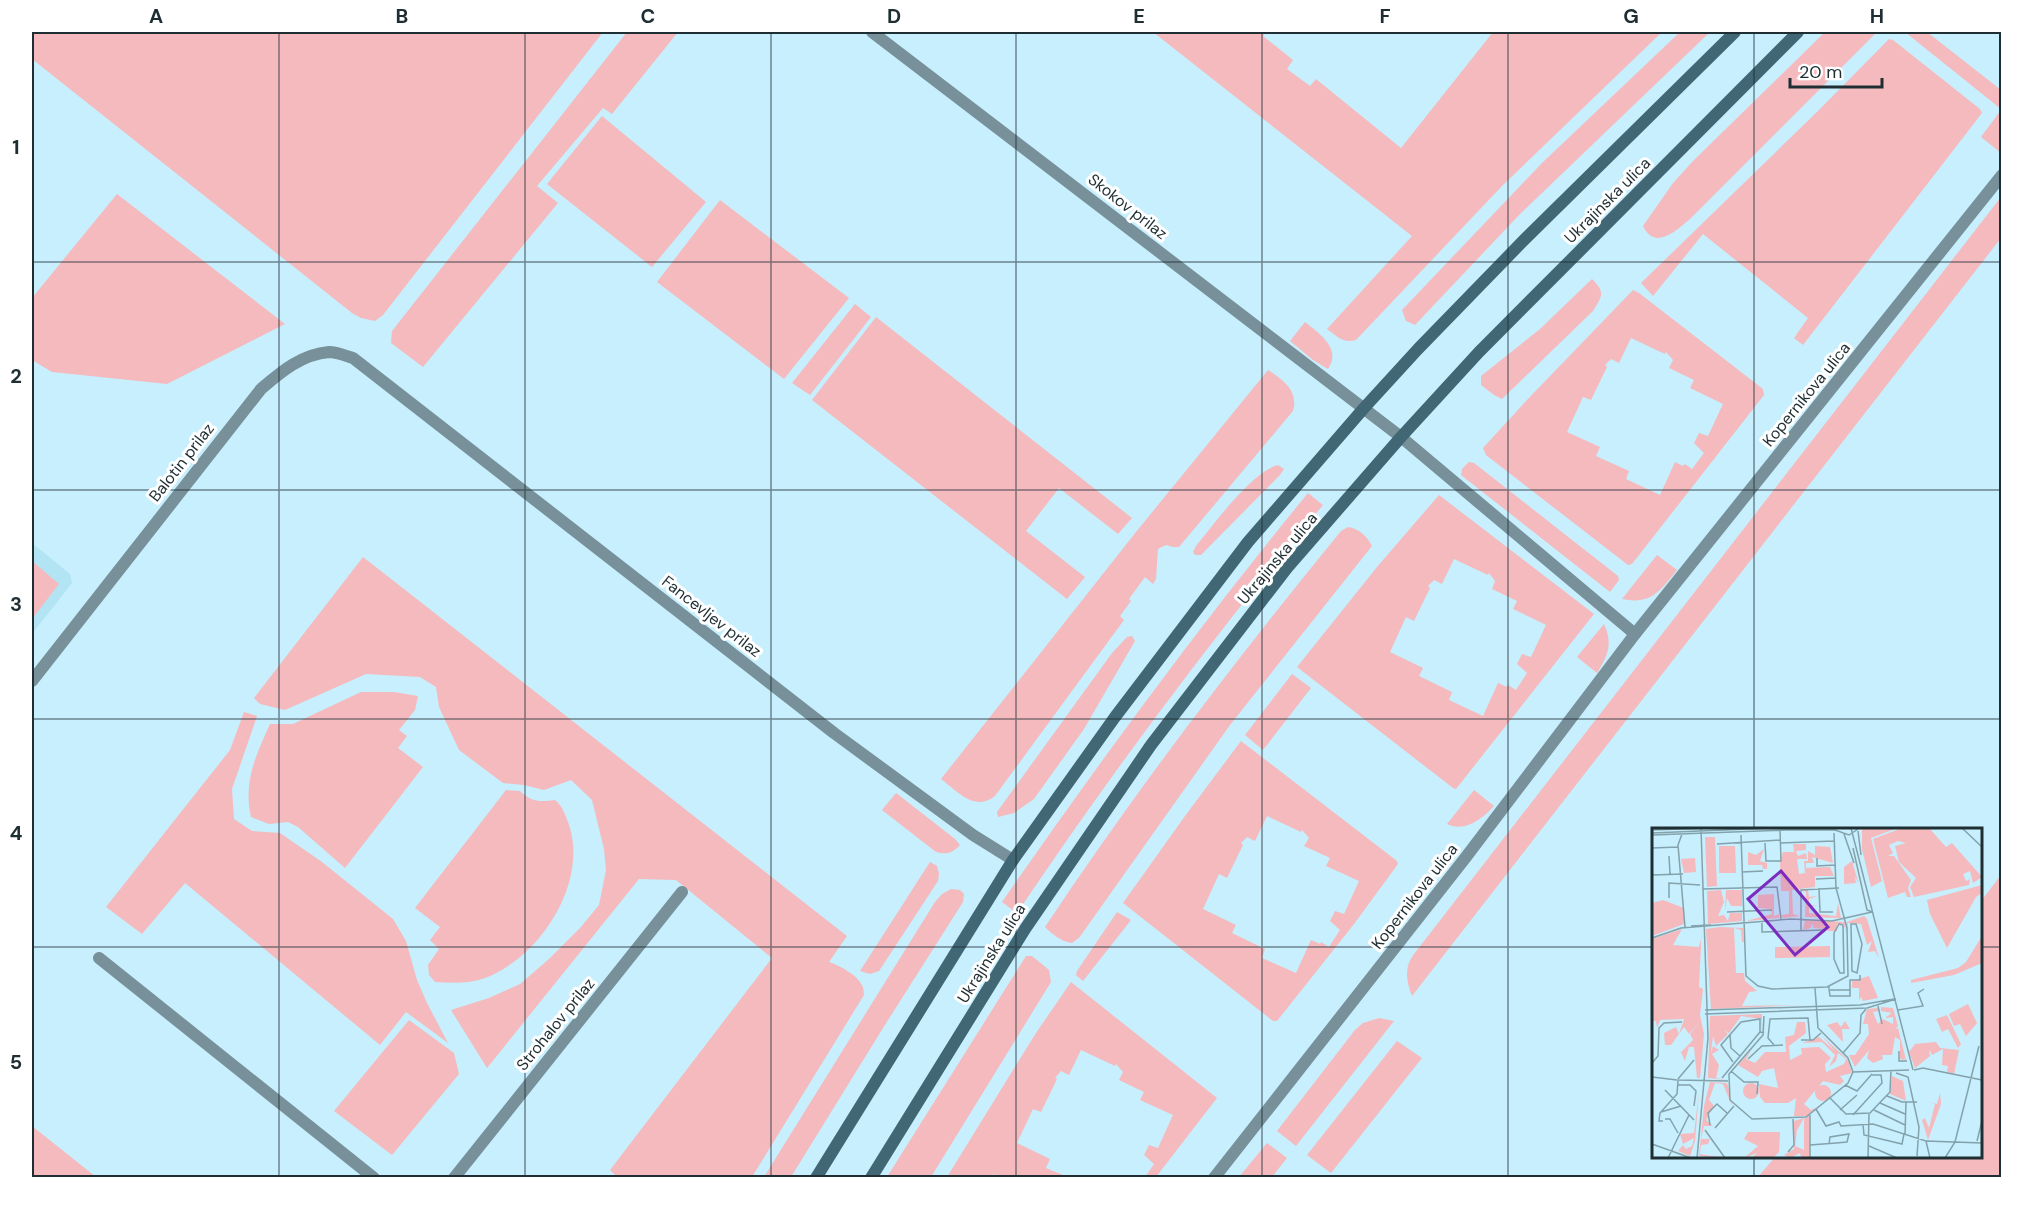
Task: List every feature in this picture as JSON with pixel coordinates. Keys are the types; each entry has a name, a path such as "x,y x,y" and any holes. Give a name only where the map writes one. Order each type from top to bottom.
{"street":[{"name":"Skokov prilaz","path":"872,32 1401,437"},
{"name":"Ukrajinska ulica","path":"816,1178 1013,860 1115,717 1248,542 1418,349 1524,240 1735,32"},
{"name":"Ukrajinska ulica","path":"871,1178 1025,929 1151,745 1287,568 1401,437 1479,352 1798,32"},
{"name":"Kopernikova ulica","path":"1214,1178 1466,857 1635,633 2001,175"},
{"name":"Balotin prilaz","path":"32,681 261,389 281,371 309,356 331,352 353,358 395,391"},
{"name":"Fancevljev prilaz","path":"395,391 834,733 973,835 1013,860"},
{"path":"1401,437 1635,633"},
{"name":"Strohalov prilaz","path":"454,1178 682,892"},
{"path":"99,958 374,1178"}],"shaded area":[{"path":"32,32 603,32 383,315 375,321 352,313 32,59"},
{"path":"627,32 678,32 612,114 603,108 537,186 558,203 423,367 391,343 392,331"},
{"path":"1153,32 1266,32 1263,36 1293,60 1287,69 1310,86 1316,79 1401,148 1493,32 1662,32 1502,186 1356,340 1347,341 1340,339 1327,329 1412,236"},
{"path":"1680,32 1710,32 1521,213 1415,325 1406,321 1402,310 1542,163"},
{"path":"1825,32 1877,32 1680,228 1660,238 1648,234 1643,226 1673,183"},
{"path":"1905,32 1927,32 2001,90 2001,109"},
{"path":"1889,39 1980,109 1982,113 1803,345 1794,338 1808,318 1703,234 1653,296 1641,283"},
{"path":"2001,110 2002,152 2001,153 1981,137"},
{"path":"602,116 706,202 652,267 547,184"},
{"path":"117,194 285,324 167,384 52,372 32,360 32,298"},
{"path":"2001,197 2001,238 1412,996 1407,974 1414,954"},
{"path":"720,200 849,298 784,379 657,282"},
{"path":"1592,279 1601,291 1599,302 1593,311 1502,399 1481,385 1481,376 1540,329"},
{"path":"1633,290 1763,389 1764,395 1632,564 1628,565 1486,455 1483,448","holes":["1631,338 1665,354 1666,352 1673,360 1669,368 1694,380 1690,388 1723,404 1708,436 1699,433 1694,443 1704,453 1692,469 1685,464 1683,466 1675,462 1660,495 1626,479 1629,471 1596,456 1600,447 1567,432 1583,397 1591,400 1607,367 1605,365 1611,359 1619,363"]},
{"path":"855,304 871,317 810,395 792,383"},
{"path":"876,317 1132,518 1118,534 1059,488 1026,531 1085,577 1067,599 812,400"},
{"path":"1305,322 1323,337 1331,349 1332,362 1328,369 1290,341"},
{"path":"1268,370 1284,382 1292,392 1293,411 1179,547 1166,545 1158,549 1156,579 1153,584 1145,577 1120,616 1124,620 995,796 981,802 960,794 941,779 1136,532"},
{"path":"1469,462 1474,463 1618,576 1619,580 1610,592 1461,475 1462,469"},
{"path":"1278,465 1284,469 1280,475 1201,555 1195,555 1193,552 1196,546 1245,488"},
{"path":"1308,493 1323,505 1164,705 1089,808 1017,913 1002,902 1151,694"},
{"path":"1439,495 1594,614 1456,789 1297,667 1377,567","holes":["1454,559 1488,575 1489,573 1495,581 1492,589 1517,601 1513,609 1546,625 1531,657 1522,654 1517,664 1527,673 1516,690 1498,683 1483,716 1449,700 1452,692 1419,676 1423,668 1390,652 1406,617 1414,621 1430,588 1428,586 1434,580 1442,584"]},
{"path":"1348,527 1362,534 1372,546 1230,725 1079,938 1072,943 1054,935 1045,927 1115,825 1264,627 1341,531"},
{"path":"32,543 70,574 72,583 32,634"},
{"path":"1657,555 1677,570 1654,595 1640,600 1622,599"},
{"path":"363,557 847,936 829,962 843,968 860,981 864,995 752,1177 617,1177 610,1170 772,958 676,880 639,879 487,1068 451,1010 489,998 520,984 580,928 599,905 606,870 604,849 592,800 571,780 544,790 503,783 459,750 439,707 436,687 420,677 366,674 285,710 260,704 254,698"},
{"path":"32,561 59,584 32,619"},
{"path":"1604,624 1609,644 1604,661 1597,673 1577,657"},
{"path":"1132,636 1135,641 1084,729 1034,799 1014,813 998,817 997,812 1112,653 1127,637"},
{"path":"1292,674 1311,688 1263,750 1245,735"},
{"path":"361,692 394,692 418,696 415,710 399,730 407,736 398,748 423,767 345,868 298,827 288,822 269,824 251,817 250,780 252,769 270,724 293,724"},
{"path":"244,712 257,716 232,789 234,819 252,831 280,833 322,862 393,919 406,941 417,980 427,1003 448,1043 406,1012 380,1045 185,883 142,934 106,907 230,750"},
{"path":"1241,741 1397,861 1398,864 1354,924 1277,1021 1273,1021 1123,903","holes":["1267,816 1301,832 1302,830 1309,838 1304,846 1330,858 1326,866 1359,881 1344,914 1335,911 1330,921 1340,930 1329,947 1311,940 1296,973 1262,958 1265,949 1232,933 1236,925 1203,909 1219,874 1227,878 1243,845 1241,843 1247,837 1255,841"]},
{"path":"506,790 520,791 536,800 555,800 562,807 573,844 572,868 566,891 556,914 542,935 506,968 473,981 435,982 429,975 428,965 439,949 430,940 440,927 415,908"},
{"path":"1474,790 1494,806 1473,823 1460,827 1447,824"},
{"path":"896,793 960,845 949,853 936,852 882,810"},
{"path":"930,862 937,866 938,881 879,971 870,974 860,971"},
{"path":"2001,875 2001,1177 1758,1177 1774,1158 1982,1158 1982,900"},
{"path":"951,889 960,890 964,894 963,902 791,1177 764,1177 935,902"},
{"path":"1117,912 1131,920 1083,981 1076,975 1077,971"},
{"path":"1026,956 1032,956 1049,970 1051,982 931,1177 887,1177"},
{"path":"1071,982 1217,1098 1156,1177 1145,1177 1154,1164 1144,1155 1149,1145 1158,1148 1173,1115 1140,1100 1144,1092 1119,1080 1123,1072 1116,1064 1115,1066 1081,1050 1069,1075 1061,1071 1055,1078 1057,1079 1041,1112 1033,1109 1017,1143 1050,1159 1046,1168 1068,1177 998,1178 994,1174 991,1177 947,1177 1036,1033"},
{"path":"1379,1018 1394,1021 1296,1146 1277,1131 1355,1030 1363,1023"},
{"path":"409,1020 454,1053 459,1074 392,1155 334,1111"},
{"path":"1397,1041 1422,1058 1331,1173 1307,1155"},
{"path":"32,1126 96,1177 32,1177"},
{"path":"1267,1143 1287,1158 1272,1177 1239,1177"}]}
